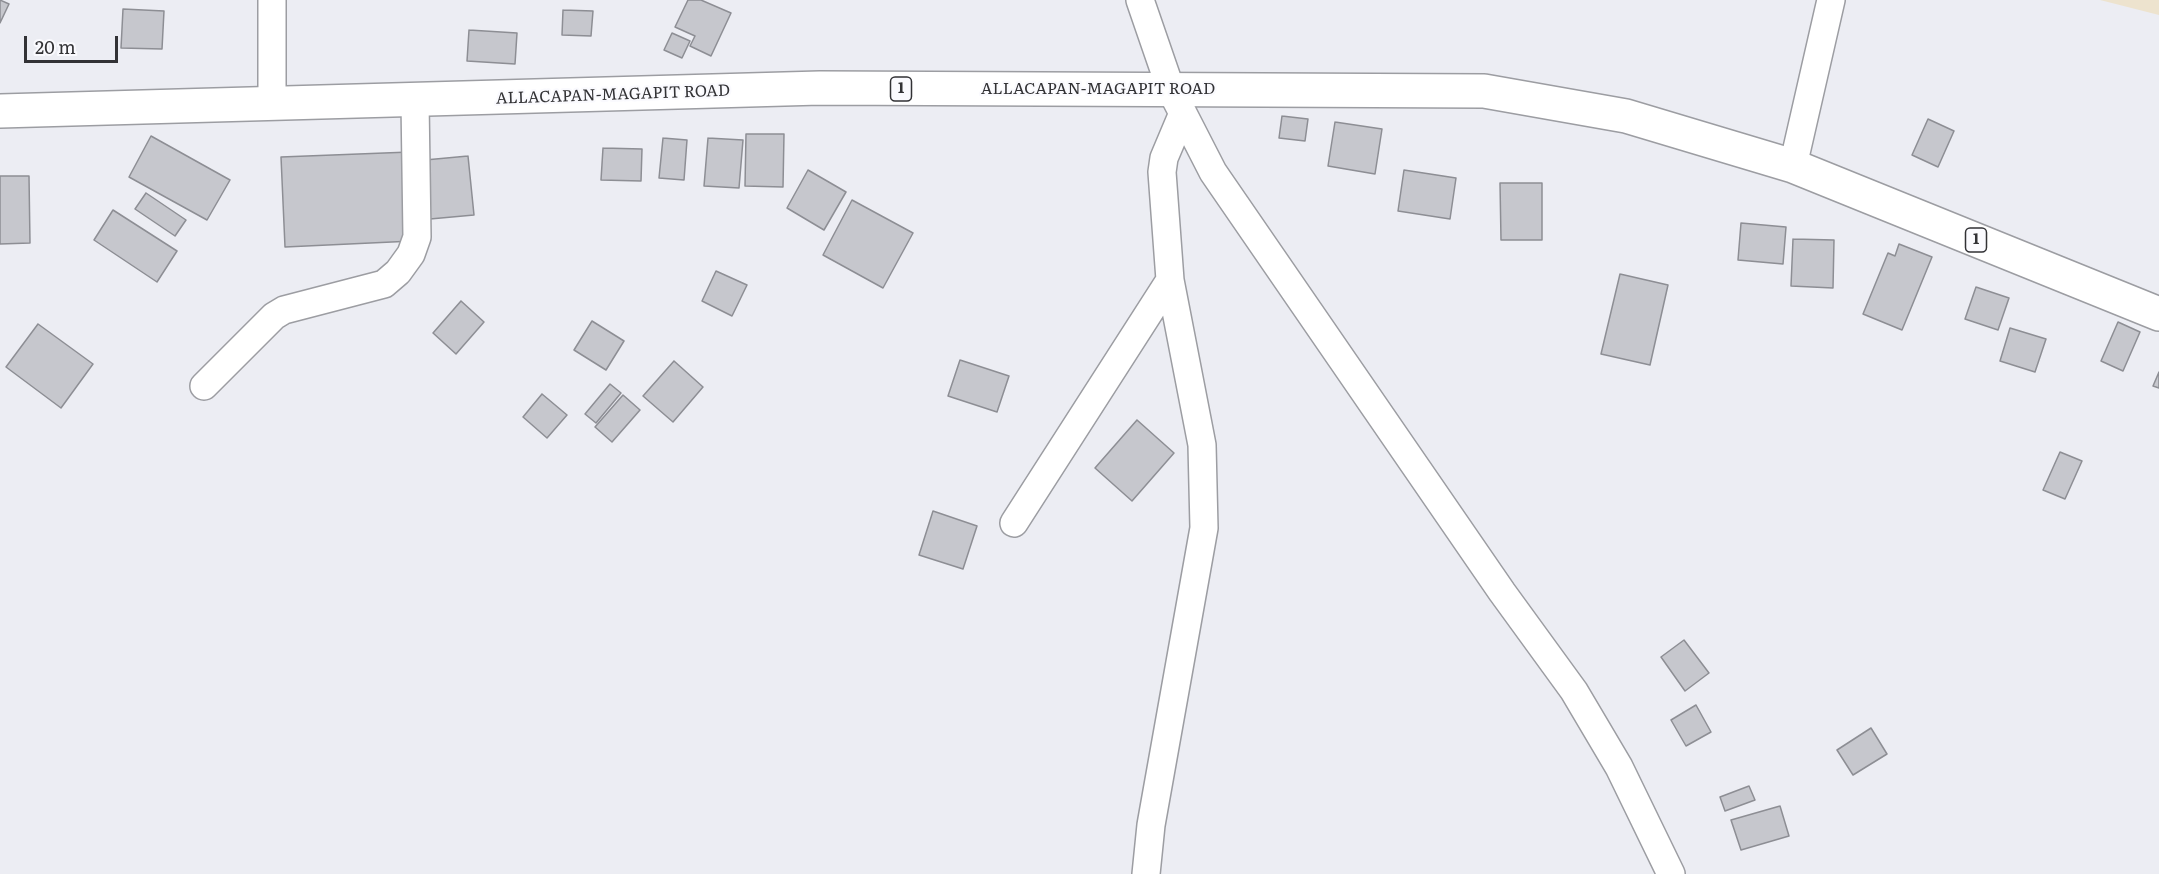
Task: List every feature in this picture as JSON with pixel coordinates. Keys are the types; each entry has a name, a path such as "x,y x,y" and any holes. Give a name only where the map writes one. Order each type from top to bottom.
{"highway":[{"name":"ALLACAPAN-MAGAPIT ROAD","path":"0,111 820,88 1177,102 1484,90 1626,116 1793,166 2159,314"}],"street":[{"path":"272,0 272,104"},
{"path":"1793,166 1831,0"},
{"path":"1145,6 1177,102 1213,172 1502,592 1574,691 1619,767 1671,874"},
{"path":"204,386 274,316 284,310 384,284 398,272 411,254 417,237 415,101"},
{"path":"1146,874 1151,825 1204,528 1202,445 1170,280 1162,172 1177,102"},
{"path":"1014,523 1170,280"}],"shaded area":[{"path":"2100,0 2159,0 2159,15"}],"building":[{"path":"0,0 9,4 0,23"},
{"path":"688,0 701,0 731,13 711,56 690,46 695,36 675,27"},
{"path":"123,9 164,11 162,49 121,48"},
{"path":"563,10 593,11 591,36 562,35"},
{"path":"469,30 517,33 515,64 467,61"},
{"path":"672,33 690,41 682,58 664,50"},
{"path":"1282,116 1308,119 1305,141 1279,138"},
{"path":"1928,119 1954,131 1938,167 1912,155"},
{"path":"1335,122 1382,129 1375,174 1328,166"},
{"path":"746,134 784,134 783,187 745,186"},
{"path":"151,136 230,180 207,220 129,177"},
{"path":"663,138 687,140 684,180 659,178"},
{"path":"708,138 743,140 739,188 704,186"},
{"path":"603,148 642,149 641,181 601,180"},
{"path":"410,152 413,241 285,247 281,157"},
{"path":"468,156 474,215 430,219 425,160"},
{"path":"808,170 846,192 824,230 787,208"},
{"path":"1404,170 1456,178 1450,219 1398,211"},
{"path":"0,176 29,176 30,243 0,244"},
{"path":"1500,183 1542,183 1542,240 1501,240"},
{"path":"146,193 186,220 175,236 135,209"},
{"path":"852,200 913,233 883,288 823,255"},
{"path":"113,210 177,251 157,282 94,240"},
{"path":"1741,223 1786,227 1783,264 1738,260"},
{"path":"1793,239 1834,240 1833,288 1791,286"},
{"path":"1899,244 1932,257 1902,330 1863,314 1888,253 1895,256"},
{"path":"716,271 747,285 732,316 702,301"},
{"path":"1620,274 1668,285 1650,365 1601,354"},
{"path":"1976,287 2009,298 1998,330 1965,319"},
{"path":"461,301 484,322 456,354 433,333"},
{"path":"592,321 624,341 606,370 574,350"},
{"path":"2118,322 2140,332 2123,371 2101,361"},
{"path":"38,324 93,364 61,408 6,367"},
{"path":"2010,328 2046,339 2035,372 2000,361"},
{"path":"960,360 1009,376 997,412 948,396"},
{"path":"674,361 703,387 673,422 643,396"},
{"path":"2159,372 2159,388 2153,386"},
{"path":"610,384 621,393 596,423 585,414"},
{"path":"542,394 567,415 547,438 523,417"},
{"path":"623,395 640,410 612,442 595,427"},
{"path":"1137,420 1174,453 1132,501 1095,468"},
{"path":"2060,452 2082,461 2065,499 2043,490"},
{"path":"933,511 977,526 963,569 919,555"},
{"path":"1684,640 1709,673 1685,691 1661,657"},
{"path":"1696,705 1711,732 1686,746 1671,720"},
{"path":"1871,728 1887,754 1853,775 1837,750"},
{"path":"1749,786 1755,800 1725,811 1720,797"},
{"path":"1780,806 1789,836 1741,850 1731,820"}]}
